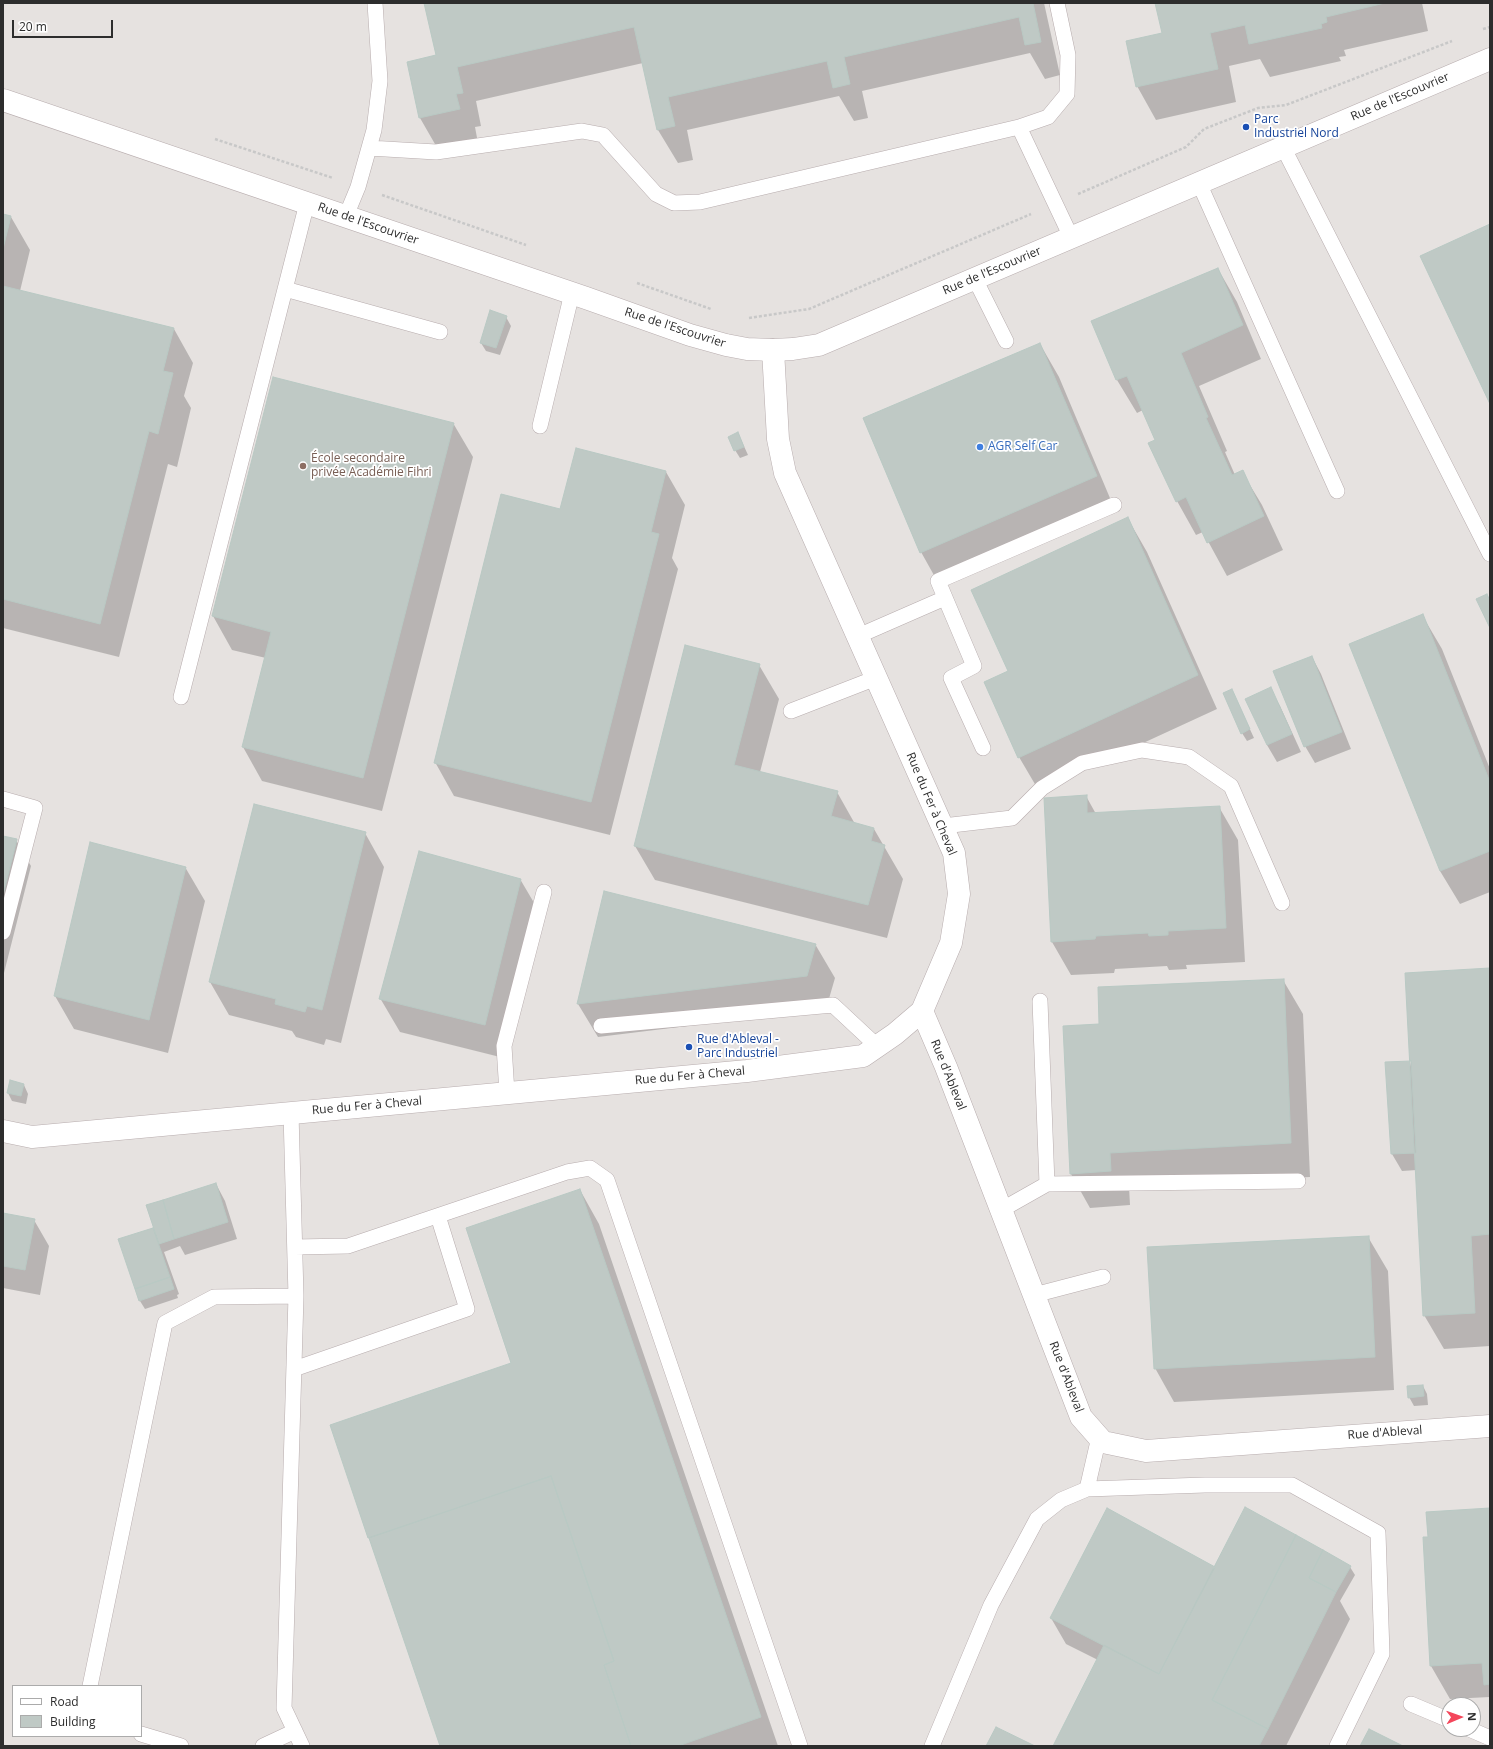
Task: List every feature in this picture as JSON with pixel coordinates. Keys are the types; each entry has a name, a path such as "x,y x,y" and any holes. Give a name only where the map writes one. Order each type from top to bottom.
{"street":[{"name":"Rue de l'Escouvrier","path":"3,100 572,293 697,337 726,345 773,350 819,345 1490,59"},
{"name":"Rue du Fer à Cheval","path":"3,1131 32,1137 747,1071 863,1056 922,1012 951,943 959,894 954,854 785,472 778,439 773,350"},
{"name":"Rue d'Ableval","path":"922,1012 946,1067 1081,1417 1103,1442 1146,1451 1490,1426"}],"lane":[{"path":"346,216 358,187 374,130 380,81 375,3"},
{"path":"369,148 436,152 582,131 603,135 656,194 674,203 700,202 1019,127 1048,117 1068,94 1068,55 1057,3"},
{"path":"1019,127 1071,237"},
{"path":"1284,146 1490,554"},
{"path":"1199,182 1337,491"},
{"path":"181,697 307,203"},
{"path":"975,279 1006,341"},
{"path":"285,289 440,332"},
{"path":"540,426 572,293"},
{"path":"983,748 952,678 974,666 938,581 1114,505"},
{"path":"858,636 945,598"},
{"path":"791,711 876,678"},
{"path":"942,826 1012,818 1042,788 1082,763 1142,750 1189,757 1231,786 1282,903"},
{"path":"3,799 35,808 3,932"},
{"path":"507,1093 504,1046 544,892"},
{"path":"1040,1001 1047,1184"},
{"path":"601,1026 833,1005 878,1046"},
{"path":"291,1113 296,1296 284,1708 302,1746"},
{"path":"295,1247 348,1246 567,1172 590,1168 606,1180 800,1746"},
{"path":"1001,1210 1047,1184 1298,1181"},
{"path":"294,1369 467,1309 438,1216"},
{"path":"1034,1295 1103,1277"},
{"path":"90,1685 165,1324 214,1297 296,1296"},
{"path":"1087,1489 1099,1437"},
{"path":"932,1746 991,1605 1037,1519 1061,1500 1087,1489 1205,1485 1292,1485 1378,1533 1382,1654 1337,1746"},
{"path":"1411,1704 1441,1717"},
{"path":"263,1746 295,1731"},
{"path":"142,1734 181,1746"}],"shaded area":[{"path":"3,3 1490,3 1490,1746 3,1746"}],"building":[{"path":"424,3 1033,3 1041,42 1025,45 1019,17 844,57 850,84 833,88 827,61 668,97 675,126 657,130 634,27 457,67 463,93 456,94 460,109 419,118 407,62 436,55"},
{"path":"1155,3 1385,3 1326,17 1327,22 1321,24 1322,28 1249,44 1245,25 1210,33 1218,69 1136,87 1126,41 1162,33"},
{"path":"3,214 11,216 3,249"},
{"path":"1490,224 1490,404 1420,256"},
{"path":"1218,268 1243,325 1181,353 1208,417 1206,418 1232,475 1243,470 1264,516 1207,543 1186,497 1176,502 1148,443 1155,440 1127,376 1116,380 1091,321"},
{"path":"3,286 174,328 163,371 173,373 158,434 149,431 100,624 3,599"},
{"path":"490,310 507,316 496,348 480,343"},
{"name":"AGR Self Car","path":"1040,343 1097,476 920,553 863,418"},
{"path":"273,377 454,423 363,778 242,747 271,632 212,616"},
{"path":"738,432 744,447 734,451 728,437"},
{"path":"576,448 666,471 651,532 659,534 591,802 434,763 501,494 560,509"},
{"path":"1128,517 1198,675 1018,758 984,682 1008,671 971,590"},
{"path":"1487,594 1490,601 1490,628 1476,599"},
{"path":"1423,614 1490,782 1490,851 1440,871 1349,644"},
{"path":"685,645 760,664 734,765 838,791 831,816 874,828 871,841 885,845 868,905 634,846"},
{"path":"1312,656 1342,732 1304,747 1273,671"},
{"path":"1271,687 1292,734 1267,745 1245,699"},
{"path":"1232,689 1250,729 1241,734 1223,693"},
{"path":"1087,795 1087,813 1220,806 1226,928 1168,931 1168,935 1149,936 1148,933 1096,936 1095,939 1051,942 1044,798"},
{"path":"254,804 366,832 322,1010 307,1006 305,1012 275,1004 276,999 209,982"},
{"path":"3,836 17,839 3,895"},
{"path":"90,842 186,867 149,1020 54,996"},
{"path":"419,851 521,879 485,1025 379,999"},
{"path":"604,891 816,944 807,976 577,1004"},
{"path":"1490,968 1490,1234 1471,1236 1475,1313 1423,1316 1405,973"},
{"path":"1284,979 1291,1143 1110,1153 1111,1171 1070,1174 1063,1026 1099,1024 1098,987"},
{"path":"1411,1061 1416,1153 1391,1154 1385,1062"},
{"path":"10,1080 24,1084 21,1096 7,1093"},
{"path":"216,1183 228,1222 174,1239 163,1200"},
{"path":"580,1189 761,1717 678,1746 631,1746 604,1665 614,1661 551,1476 368,1538 330,1425 511,1363 466,1228"},
{"path":"163,1200 174,1239 159,1244 146,1205"},
{"path":"3,1213 35,1219 25,1270 3,1266"},
{"path":"153,1228 170,1277 135,1289 118,1239"},
{"path":"1369,1236 1375,1357 1154,1369 1147,1247"},
{"path":"170,1277 174,1289 139,1301 135,1289"},
{"path":"1423,1385 1424,1396 1408,1398 1407,1386"},
{"path":"551,1476 614,1661 604,1665 631,1746 440,1746 369,1538"},
{"path":"1245,1507 1296,1535 1212,1700 1268,1729 1259,1746 1053,1746 1104,1645 1159,1674"},
{"path":"1107,1508 1215,1567 1159,1674 1050,1618"},
{"path":"1490,1508 1490,1684 1484,1685 1482,1663 1430,1666 1423,1537 1428,1537 1426,1512"},
{"path":"1296,1535 1323,1550 1309,1578 1336,1592 1268,1729 1212,1700"},
{"path":"1323,1550 1351,1566 1336,1592 1309,1578"},
{"path":"996,1727 1035,1746 986,1746"},
{"path":"1369,1729 1403,1746 1360,1746"}],"place":[{"name":"Parc Industriel Nord","path":"1246,127"},
{"name":"AGR Self Car","path":"980,447"},
{"name":"École secondaire privée Académie Fihri","path":"303,466"},
{"name":"Rue d'Ableval - Parc Industriel","path":"689,1047"}]}
